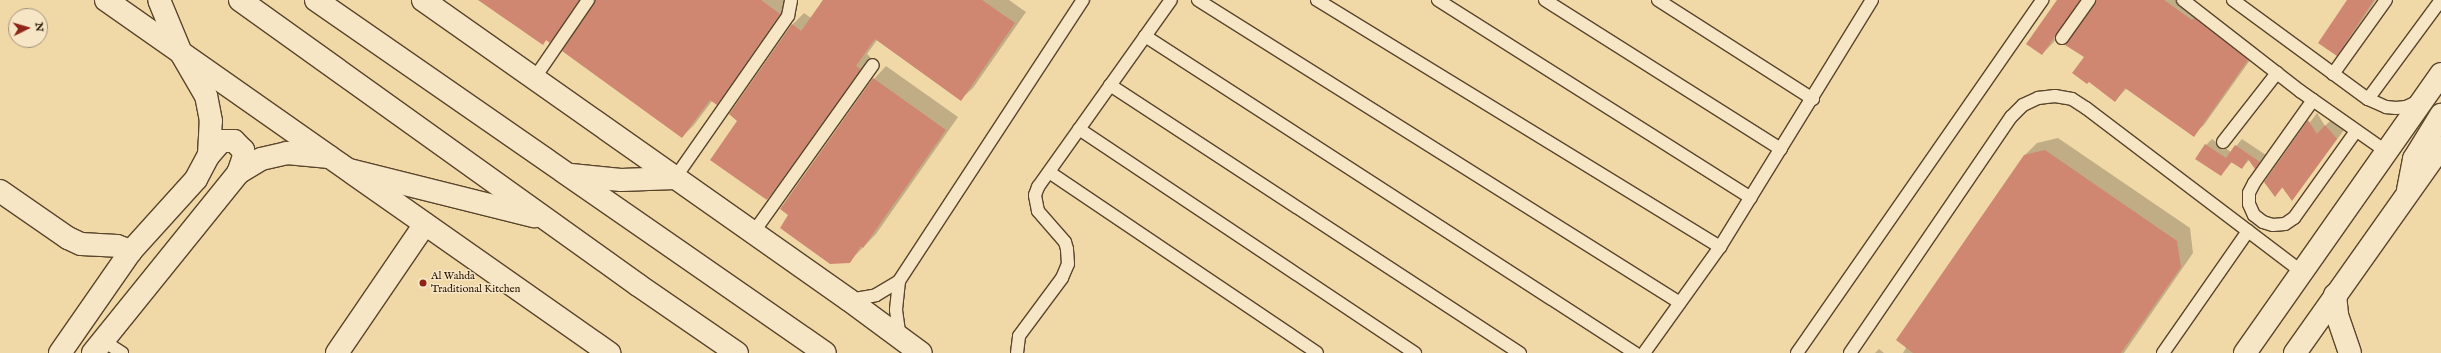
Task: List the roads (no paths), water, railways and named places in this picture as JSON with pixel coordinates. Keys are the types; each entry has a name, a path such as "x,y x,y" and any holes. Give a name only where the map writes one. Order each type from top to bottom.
{"street":[{"path":"106,0 609,353"},
{"path":"159,0 182,53 200,83 210,111 212,131 209,155"},
{"path":"240,0 737,353"},
{"path":"316,0 825,353"},
{"path":"423,0 849,300 900,339 922,353"},
{"path":"2246,353 2441,74"},
{"path":"2408,195 2410,170 2414,159 2441,115"},
{"path":"60,353 131,251 196,179 216,144 221,141 234,141 243,150 244,156 238,173 98,346"},
{"path":"2294,353 2441,147"},
{"path":"238,173 261,159 287,153 329,157"},
{"path":"349,170 545,218"},
{"path":"568,174 622,180 676,178"},
{"path":"0,191 68,238 81,244 117,246 131,251"},
{"path":"337,353 425,224"},
{"path":"2334,295 2337,315 2350,353"}],"lane":[{"path":"534,79 588,0"},
{"path":"676,178 788,16 791,0"},
{"path":"849,300 876,295 899,281 1083,0"},
{"path":"1017,353 1019,336 1062,278 1068,264 1068,249 1065,242 1042,217 1035,203 1038,187 1171,0"},
{"path":"1198,0 1680,303"},
{"path":"1317,0 1720,247"},
{"path":"1438,0 1751,198"},
{"path":"1546,0 1781,150"},
{"path":"1658,0 1813,99"},
{"path":"1644,353 1720,247 1813,99 1872,0"},
{"path":"1796,353 2042,0"},
{"path":"2062,38 2089,0"},
{"path":"2183,0 2313,100 2387,152"},
{"path":"2233,0 2368,99 2396,108 2411,106 2424,99"},
{"path":"2333,74 2386,0"},
{"path":"2368,99 2441,0"},
{"path":"1145,36 1636,353"},
{"path":"753,233 873,65"},
{"path":"2223,142 2277,73"},
{"path":"1110,85 1520,353"},
{"path":"1850,353 2011,117 2023,105 2038,98 2055,96 2066,98 2086,108 2302,272"},
{"path":"2313,100 2249,193 2249,204 2254,215 2262,222 2273,225 2285,224 2294,218 2356,131"},
{"path":"1079,129 1415,353"},
{"path":"1049,172 1317,353"},
{"path":"2163,353 2248,231"},
{"path":"899,281 896,310 900,339"},
{"path":"98,346 122,353"}],"place":[{"name":"Al Wahda Traditional Kitchen","path":"423,283"}]}
